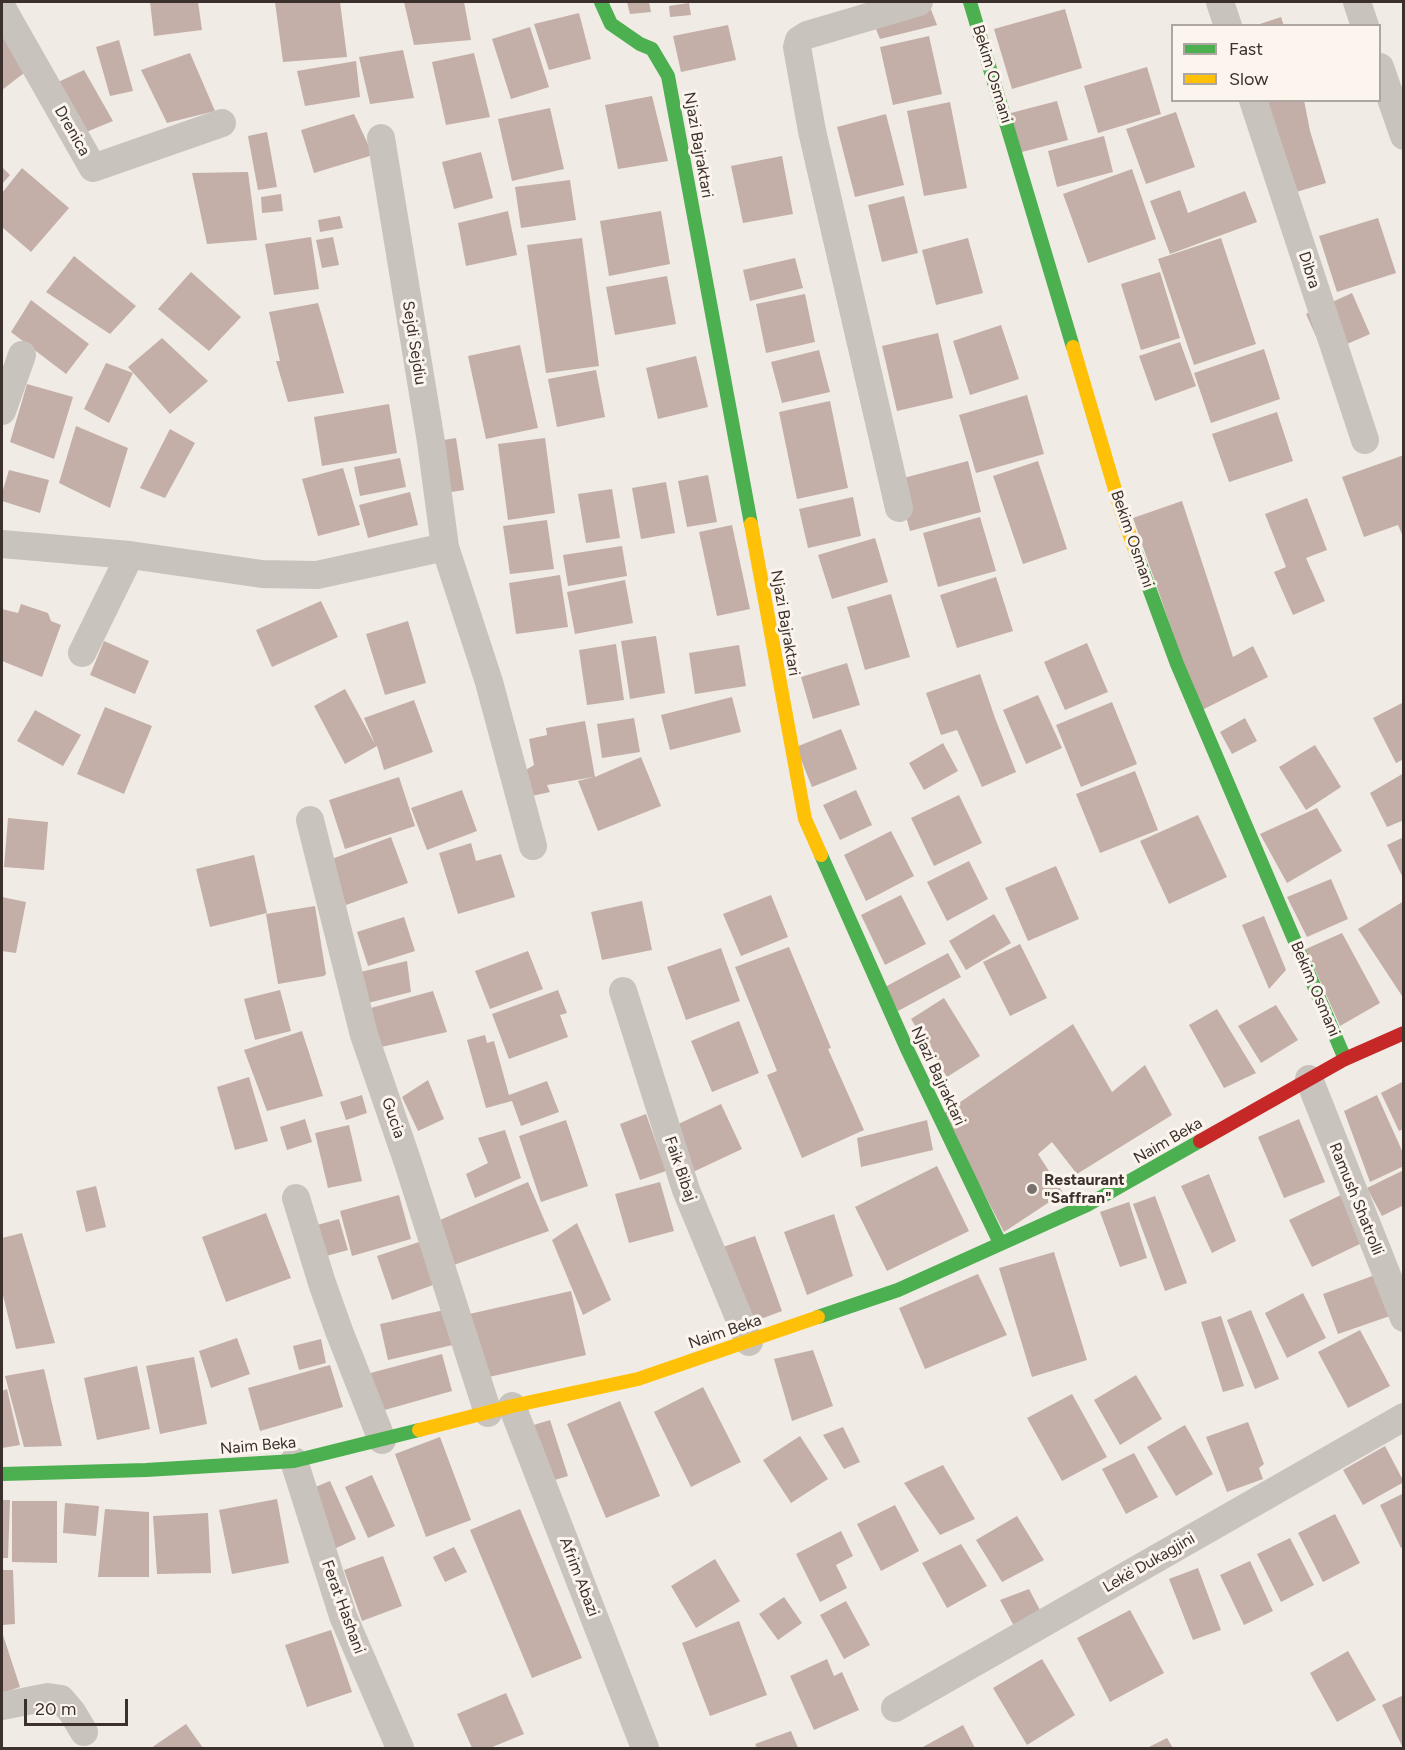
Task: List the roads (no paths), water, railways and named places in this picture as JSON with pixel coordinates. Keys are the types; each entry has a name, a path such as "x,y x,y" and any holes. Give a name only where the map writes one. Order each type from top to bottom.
{"street":[{"name":"Njazi Bajraktari","path":"601,2 611,24 640,44 652,49 668,76 804,819 907,1049 1000,1243"},
{"path":"899,508 814,142 797,47 799,40 807,35 919,2"},
{"name":"Bekim Osmani","path":"970,2 1121,510 1177,664 1346,1059"},
{"path":"1220,2 1227,24"},
{"path":"1357,2 1364,24"},
{"name":"Drenica","path":"2,8 93,168 222,123"},
{"path":"1381,70 1404,136"},
{"name":"Dibra","path":"1254,102 1365,440"},
{"name":"Sejdi Sejdiu","path":"381,138 431,442 445,547 489,682 533,846"},
{"path":"2,411 22,355"},
{"path":"2,544 130,555 262,574 317,575 445,547"},
{"path":"82,652 130,555"},
{"name":"Gucia","path":"310,820 364,1035 408,1163 500,1410"},
{"name":"Faik Bibaj","path":"623,991 686,1190 749,1342"},
{"name":"Naim Beka","path":"2,1474 146,1470 294,1461 500,1410 638,1379 898,1290 1089,1204 1309,1079 1346,1059 1404,1033"},
{"name":"Ramush Shatrolli","path":"1309,1079 1404,1318"},
{"path":"296,1198 335,1322 382,1440"},
{"name":"Afrim Abazi","path":"500,1410 645,1749"},
{"name":"Lekë Dukagjini","path":"895,1708 1404,1417"},
{"name":"Ferat Hashani","path":"294,1461 343,1616 400,1749"},
{"path":"2,1706 48,1697 61,1699 84,1732"}],"place":[{"name":"Restaurant \"Saffran\"","path":"1032,1189"}]}
